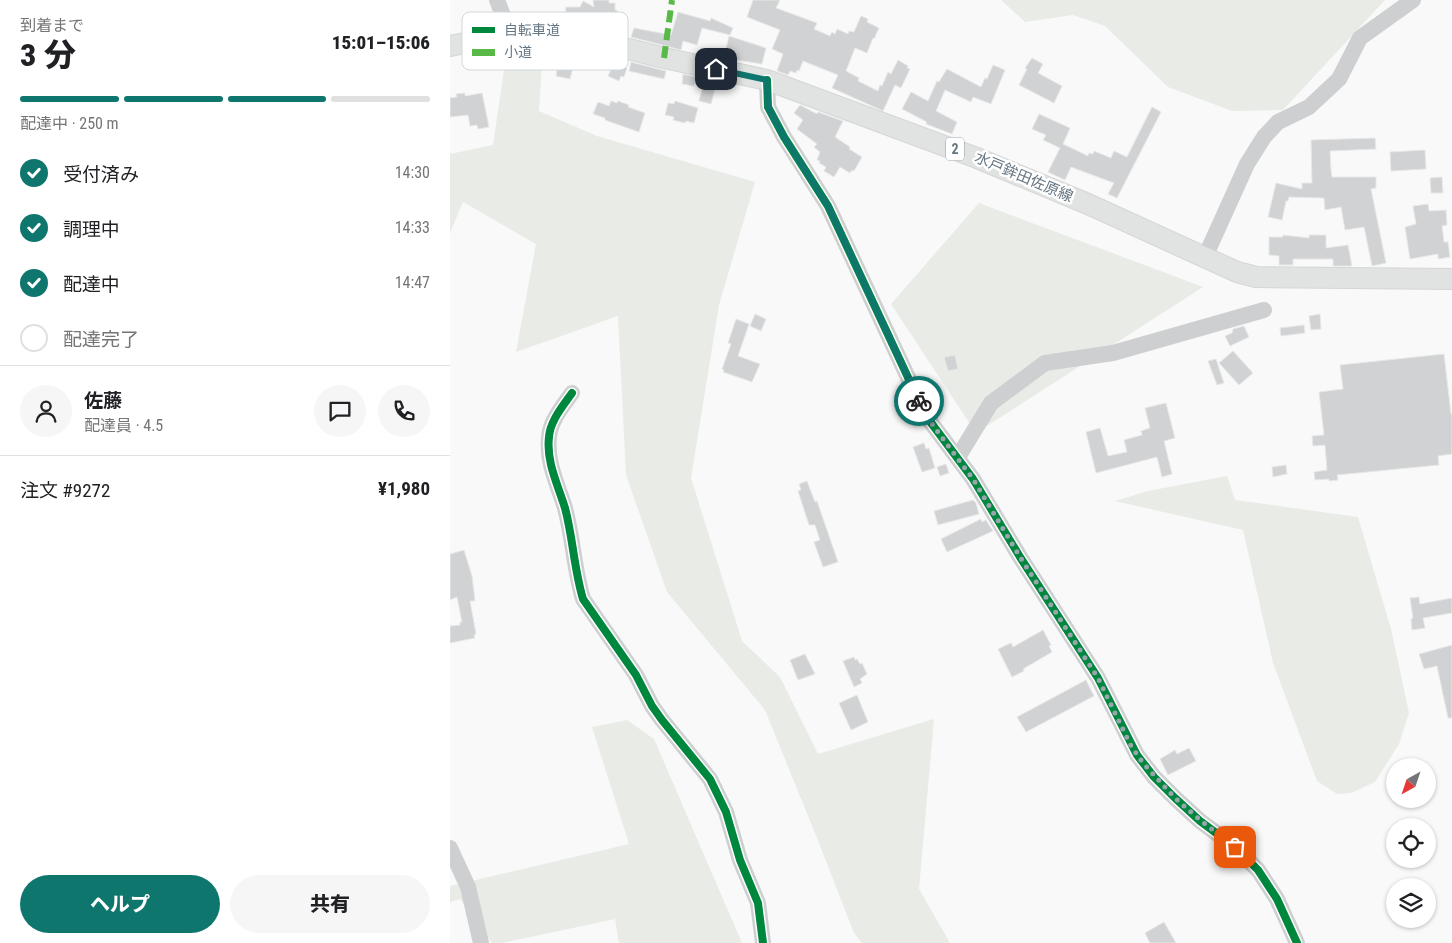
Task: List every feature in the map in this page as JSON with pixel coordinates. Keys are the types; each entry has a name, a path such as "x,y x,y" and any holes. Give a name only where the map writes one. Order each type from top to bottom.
{"main road":[{"name":"水戸鉾田佐原線","path":"628,49 767,80 977,158 1088,204 1237,272 1256,277 1452,279"}],"street":[{"path":"497,0 502,12"},
{"path":"1206,257 1247,164 1264,137 1278,122 1310,107 1340,79 1360,38 1413,0"},
{"path":"767,80 768,107 784,137 828,206 926,416 958,457 991,507 1020,557 1098,678 1131,746 1140,759 1175,798 1235,847 1258,870 1277,899 1297,943"},
{"path":"958,457 992,403 1044,363 1113,353 1264,310"},
{"path":"572,393 551,426 549,451 555,481 565,509 583,599 636,675 652,706 710,780 726,812 740,860 758,903 763,943"},
{"path":"450,848 468,887 481,943"}],"shaded area":[{"path":"1001,0 1385,0 1283,110 1232,111 1168,87 1105,26 1073,15 1025,22"},
{"path":"504,70 542,70 539,111 597,136 755,182 719,305 691,478 742,641 780,677 818,754 934,719 919,889 950,943 862,943 854,933 765,710 667,592 626,475 618,316 516,352 536,244 463,202 450,233 450,154 493,145"},
{"path":"979,203 1203,287 976,433 891,304"},
{"path":"1227,476 1235,500 1358,517 1391,629 1409,713 1399,744 1390,758 1386,758 1386,765 1375,782 1351,793 1337,794 1317,781 1273,663 1243,530 1115,501 1148,491"},
{"path":"627,720 654,739 742,943 619,943 615,919 502,943 492,943 460,899 450,902 450,886 629,844 592,727"}],"building":[{"path":"593,0 609,0 609,3 615,3 615,10 617,12 566,12 566,7 580,7 583,1 594,7"},
{"path":"753,0 780,0 776,8 817,23 814,29 830,36 832,32 835,34 837,29 848,34 849,31 854,32 861,16 868,19 867,22 879,28 867,53 855,48 846,71 859,78 858,81 878,91 888,72 891,74 898,60 910,69 901,88 895,85 883,111 832,88 838,75 803,61 799,71 797,70 796,73 790,71 788,75 777,71 783,54 772,49 780,30 747,17"},
{"path":"678,12 710,21 711,18 733,28 730,35 702,28 697,45 683,41 681,50 631,37 634,28 671,35"},
{"path":"729,36 766,48 762,64 724,58"},
{"path":"1032,58 1043,64 1038,73 1062,86 1054,103 1019,85 1027,69 1025,68"},
{"path":"631,62 666,71 664,79 629,71"},
{"path":"993,65 1005,70 991,104 973,97 971,102 945,90 936,111 957,122 952,134 926,124 927,122 902,109 911,92 928,101 937,81 939,82 947,69 981,87"},
{"path":"557,70 572,70 570,79 556,76"},
{"path":"611,70 626,70 624,77 621,76 619,81 608,76"},
{"path":"683,74 696,77 694,86 682,84"},
{"path":"703,86 715,89 711,104 699,101"},
{"path":"465,93 465,96 482,93 489,127 478,129 477,125 470,126 468,115 450,117 450,98 457,97 456,94"},
{"path":"611,101 617,103 618,101 645,113 639,132 593,114 598,102 609,106"},
{"path":"675,101 698,108 694,123 673,120 674,117 665,115 668,103 674,104"},
{"path":"800,105 817,114 818,112 843,121 835,137 862,157 854,171 852,170 850,173 840,167 834,177 824,171 826,167 817,160 820,152 814,147 817,144 797,129 803,120 794,113"},
{"path":"1152,107 1161,112 1117,198 1108,194 1114,183 1071,167 1065,180 1048,172 1060,148 1043,140 1046,135 1032,129 1039,114 1070,128 1063,144 1088,156 1089,153 1093,154 1094,151 1111,158 1114,151 1127,157"},
{"path":"1375,138 1376,149 1330,151 1331,170 1332,177 1376,177 1376,188 1371,189 1386,263 1372,266 1364,227 1345,230 1341,207 1325,210 1324,198 1289,197 1288,201 1286,201 1282,220 1268,217 1276,183 1302,189 1302,183 1312,183 1311,140"},
{"path":"1425,150 1426,169 1391,171 1390,152"},
{"path":"1442,177 1443,193 1431,193 1430,178"},
{"path":"1428,204 1429,211 1446,210 1447,225 1442,226 1444,242 1448,242 1450,257 1438,259 1438,254 1410,259 1405,227 1416,224 1413,206"},
{"path":"1283,235 1309,238 1309,235 1326,235 1326,248 1348,245 1352,266 1333,266 1333,259 1293,259 1293,265 1279,265 1279,256 1269,255 1269,237 1283,237"},
{"path":"755,314 766,319 761,331 750,326"},
{"path":"1320,314 1321,329 1311,330 1309,316"},
{"path":"736,319 749,324 738,356 760,364 752,382 723,372 724,370 722,369 731,344 728,343"},
{"path":"1304,325 1305,333 1281,336 1280,328"},
{"path":"1244,326 1249,337 1230,346 1225,336 1232,333 1233,329"},
{"path":"1233,351 1253,373 1239,385 1219,363"},
{"path":"1444,354 1452,414 1452,454 1438,456 1439,465 1337,475 1338,480 1315,480 1314,472 1327,470 1325,445 1313,446 1312,436 1324,435 1319,392 1343,389 1340,365"},
{"path":"955,355 958,369 948,371 944,357"},
{"path":"1216,359 1224,383 1217,385 1208,361"},
{"path":"1166,403 1175,438 1164,441 1172,474 1162,477 1157,457 1096,473 1086,432 1100,428 1108,456 1127,452 1124,440 1142,435 1141,431 1150,428 1145,408"},
{"path":"924,443 926,449 929,448 935,468 922,472 913,447"},
{"path":"946,464 949,473 940,476 937,467"},
{"path":"1286,465 1287,474 1273,477 1272,467"},
{"path":"807,481 815,502 817,501 838,562 823,567 814,542 820,540 815,525 809,525 798,491 801,490 799,484"},
{"path":"973,500 976,503 979,514 938,525 934,511"},
{"path":"981,519 982,522 986,520 993,531 947,552 941,539"},
{"path":"464,550 472,576 475,601 470,601 476,634 474,635 475,638 450,643 450,626 460,625 460,622 462,622 457,597 450,600 450,554"},
{"path":"1419,597 1420,604 1452,598 1452,613 1423,618 1425,628 1412,630 1411,619 1413,618 1410,598"},
{"path":"1043,630 1051,645 1049,646 1052,652 1012,677 998,649 1011,643 1013,647"},
{"path":"1452,645 1452,718 1448,718 1437,666 1424,669 1419,654"},
{"path":"805,654 815,674 798,680 790,660"},
{"path":"854,657 860,664 862,663 867,674 860,679 862,683 854,687 843,661"},
{"path":"1086,680 1094,696 1026,732 1017,717"},
{"path":"857,695 868,722 851,730 839,703"},
{"path":"1189,748 1196,761 1168,775 1160,759 1175,750 1177,754"},
{"path":"1164,922 1176,943 1150,943 1145,933"}],"marked path":[{"path":"664,58 672,0"}],"cycle path":[{"path":"767,80 768,107 784,137 828,206 926,416 973,479 1020,557 1098,678 1137,755 1154,777 1175,798 1200,821 1235,847 1258,870 1277,899 1297,943"},
{"path":"572,393 552,425 549,455 568,519 583,599 636,675 652,706 710,779 726,812 740,860 758,903 763,943"}],"way so far":[{"path":"919,401 926,416 973,479 1020,557 1098,678 1131,746 1143,763 1175,798 1235,847"}],"route":[{"path":"716,69 767,80 768,107 784,137 828,206 919,401"}]}
